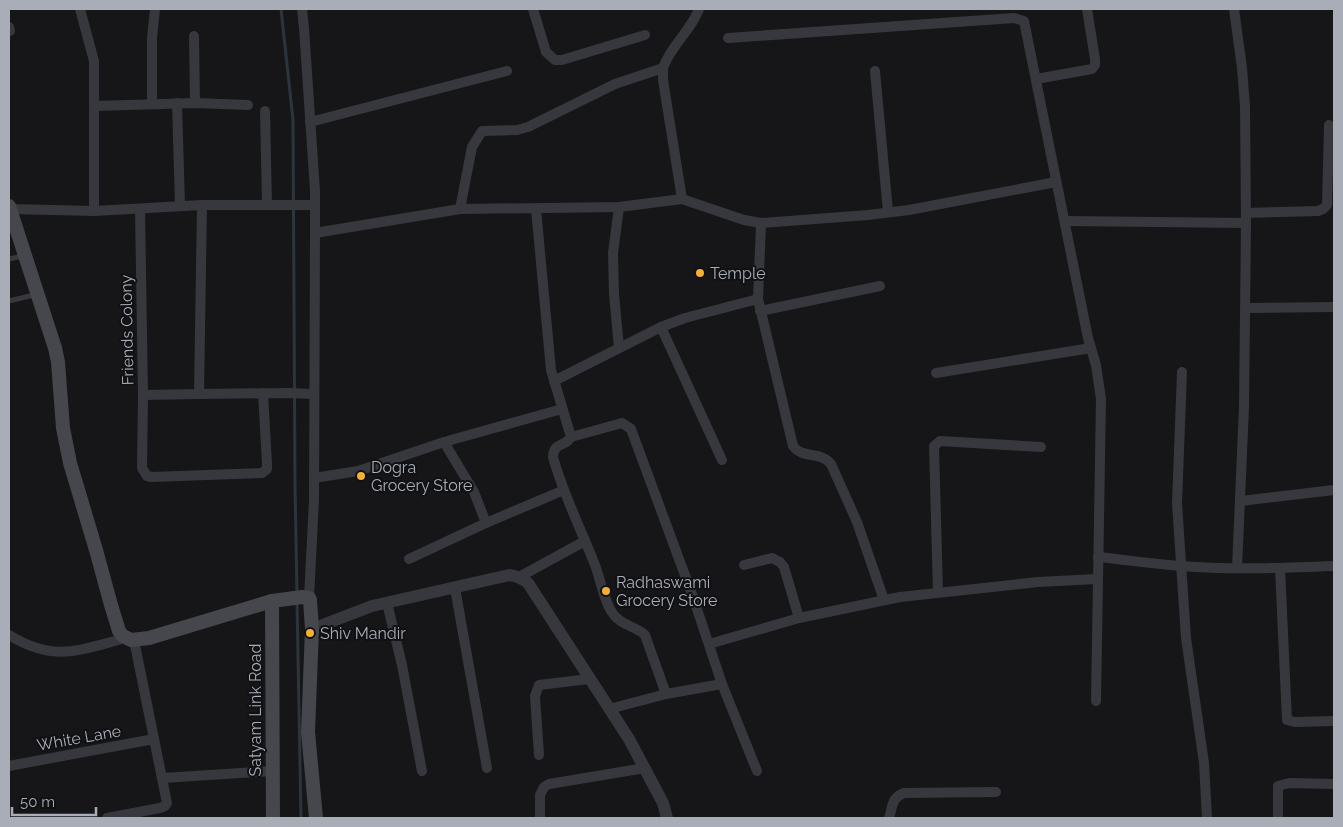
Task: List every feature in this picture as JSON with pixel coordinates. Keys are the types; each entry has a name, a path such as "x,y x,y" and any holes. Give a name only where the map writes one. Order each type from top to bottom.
{"main road":[{"path":"9,207 50,331 58,362 64,428 70,463 119,631 130,639 156,636 277,600 306,597 312,608 308,732 316,818"},
{"name":"Satyam Link Road","path":"273,818 277,600"}],"street":[{"path":"80,9 94,61 94,211"},
{"path":"152,104 152,38 155,9"},
{"path":"302,9 315,205 314,478 306,597"},
{"path":"533,9 546,52 555,60 562,60 645,35"},
{"path":"682,199 663,80 663,68 678,41 691,26 699,9"},
{"path":"1036,80 1092,69 1095,59 1087,9"},
{"path":"1234,9 1245,106 1246,218 1241,501 1237,568"},
{"path":"728,38 1014,18 1024,21 1056,182 1096,365 1101,400 1096,702"},
{"path":"194,36 195,103"},
{"path":"460,209 472,147 482,131 517,130 528,127 615,84 663,68"},
{"path":"310,122 507,71"},
{"path":"875,71 888,212"},
{"path":"94,106 177,103 248,105"},
{"path":"177,103 180,206"},
{"path":"265,111 267,205"},
{"path":"1065,221 1246,218 1318,211 1327,205 1331,166 1328,125"},
{"path":"315,233 460,209 619,207 682,199 744,220 761,222 888,212 1056,182"},
{"path":"9,207 94,211 202,205 315,205"},
{"path":"199,394 202,205"},
{"path":"619,207 613,253 614,294 619,348"},
{"name":"Friends Colony","path":"140,208 143,395 289,392 313,394"},
{"path":"536,209 551,370 571,437"},
{"path":"761,222 758,299 793,446 798,452 821,456 831,464 857,522 884,600"},
{"path":"760,311 880,286"},
{"path":"554,381 661,327 685,318 758,299"},
{"path":"1245,308 1334,307"},
{"path":"661,327 722,460"},
{"path":"936,373 1091,348"},
{"path":"1182,372 1177,503 1186,638 1204,763 1207,818"},
{"path":"143,395 142,468 147,476 152,477 262,473 267,469 263,393"},
{"path":"314,478 358,471 444,442 562,409"},
{"path":"666,694 645,636 641,631 627,626 618,620 611,612 554,464 553,450 556,446 569,441 571,437 622,423 631,429 722,684 757,772"},
{"path":"938,592 934,446 940,441 1041,447"},
{"path":"444,442 474,492 486,523"},
{"path":"409,559 486,523 564,490"},
{"path":"1241,501 1334,490"},
{"path":"519,577 585,541"},
{"path":"1098,557 1181,566 1237,568 1334,566"},
{"path":"744,565 772,558 780,562 784,567 799,618"},
{"path":"1280,568 1287,720 1295,722 1334,721"},
{"path":"312,629 372,606 509,575 519,577 528,584 646,768 663,803 667,818"},
{"path":"709,644 799,618 884,600 938,592 1038,582 1097,579"},
{"path":"455,588 487,768"},
{"path":"387,603 402,666 422,771"},
{"path":"9,635 35,648 59,653 130,639 167,799 165,806 107,818"},
{"path":"539,755 535,696 539,685 589,679"},
{"path":"609,710 666,694 722,684"},
{"name":"White Lane","path":"9,766 154,739"},
{"path":"540,818 540,795 544,787 549,784 646,768"},
{"path":"163,778 273,771"},
{"path":"1278,818 1278,786 1289,783 1334,784"},
{"path":"890,818 896,796 904,793 996,792"}],"lane":[{"path":"9,259 25,255"},
{"path":"9,300 38,294"}],"waterway":[{"path":"281,9 293,120 297,595"},
{"path":"297,601 301,818"}],"place":[{"name":"Temple","path":"700,273"},
{"name":"Dogra Grocery Store","path":"361,476"},
{"name":"Radhaswami Grocery Store","path":"606,591"},
{"name":"Shiv Mandir","path":"310,633"}]}
